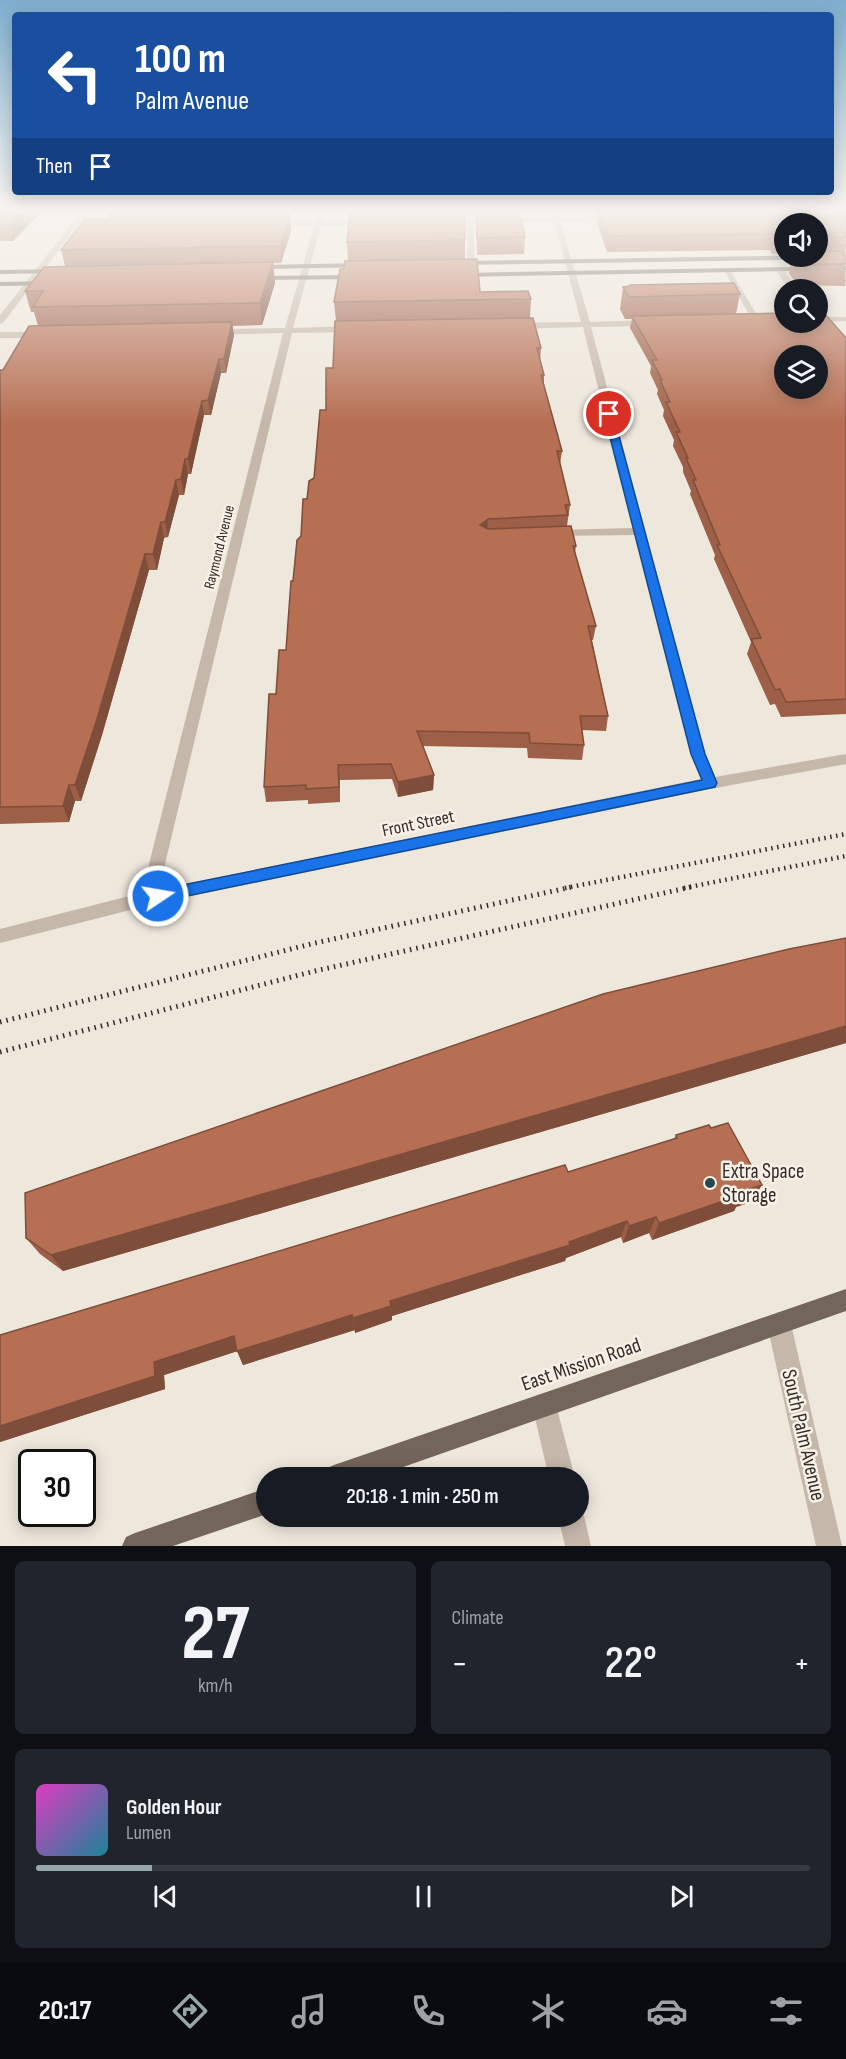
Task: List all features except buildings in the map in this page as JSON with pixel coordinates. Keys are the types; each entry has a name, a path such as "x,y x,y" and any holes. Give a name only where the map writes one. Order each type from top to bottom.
{"main road":[{"path":"0,284 64,283"},
{"name":"East Mission Road","path":"366,1467 846,1300"},
{"path":"135,1546 256,1505"}],"street":[{"path":"0,321 32,279"},
{"name":"Raymond Avenue","path":"158,896 157,864 288,331 304,279"},
{"path":"574,279 698,754 710,783"},
{"path":"731,279 751,318 761,321"},
{"path":"828,320 846,319"},
{"path":"503,326 657,323"},
{"path":"206,332 362,329"},
{"path":"0,335 51,335"},
{"path":"540,534 641,531"},
{"name":"Front Street","path":"0,936 158,896 710,783 846,759"},
{"name":"South Palm Avenue","path":"779,1324 829,1546"},
{"path":"544,1405 559,1467"},
{"path":"574,1527 578,1546"}],"railway":[{"path":"565,888 846,834"},
{"path":"684,888 846,856"},
{"path":"0,1022 315,943 572,887"},
{"path":"0,1052 315,971 691,887"}],"place":[{"name":"Extra Space Storage","path":"710,1183"}],"route":[{"path":"158,896 710,783 698,754 609,414"}]}
